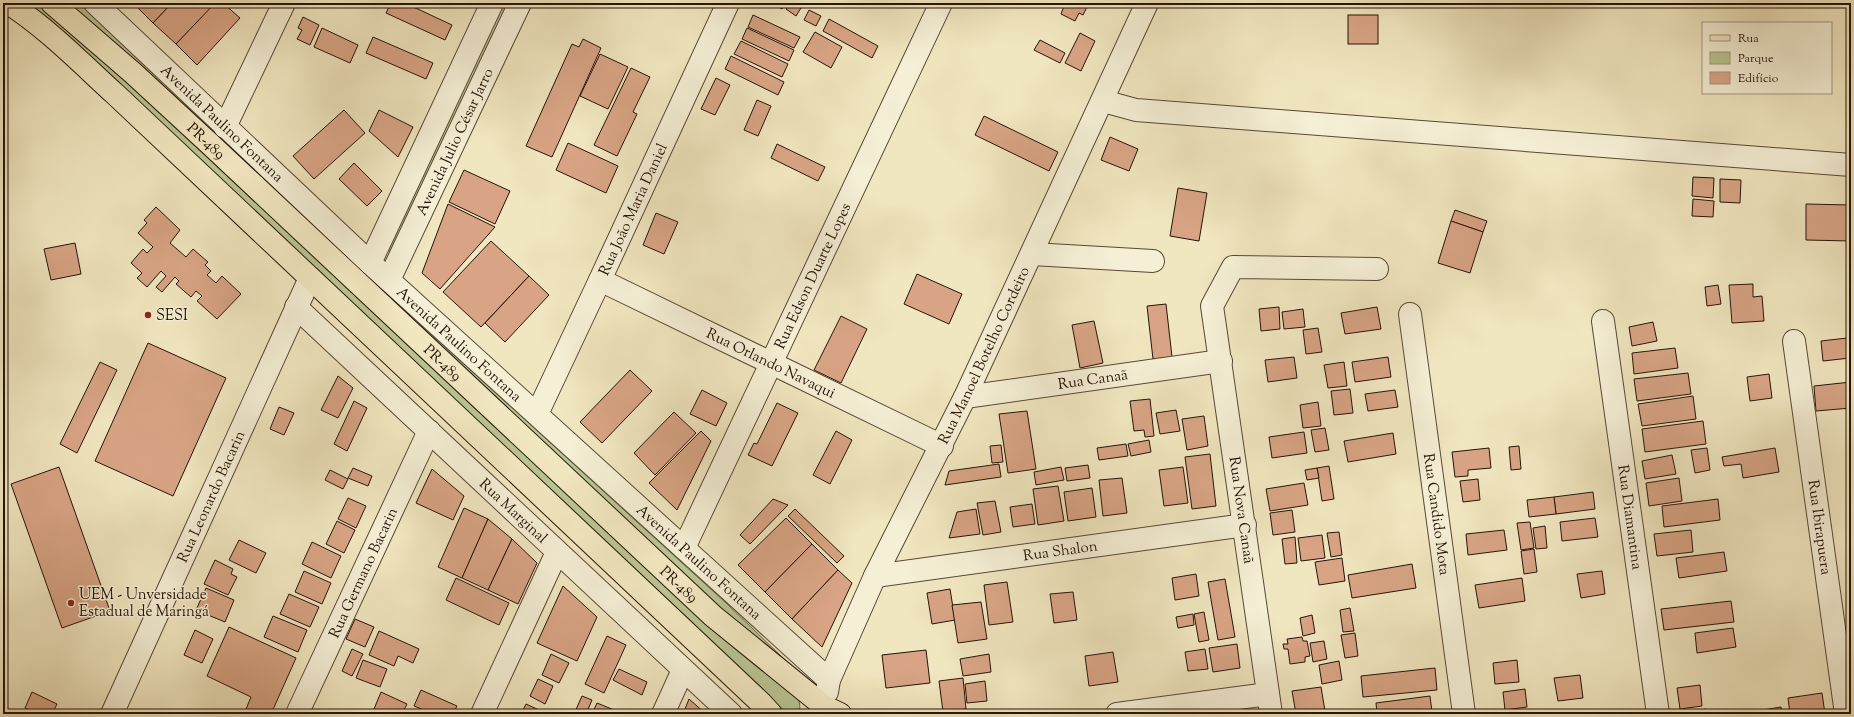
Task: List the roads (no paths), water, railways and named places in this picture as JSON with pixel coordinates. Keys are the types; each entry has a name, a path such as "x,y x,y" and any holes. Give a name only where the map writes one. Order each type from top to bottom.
{"main road":[{"name":"PR-489","path":"8,3 57,41 771,714"},
{"name":"PR-489","path":"52,3 133,73 200,135 713,616 826,712"}],"street":[{"name":"Avenida Paulino Fontana","path":"95,3 370,263 829,680"},
{"path":"225,127 284,3"},
{"name":"Avenida Julio César Jarro","path":"370,263 492,3"},
{"name":"Avenida Julio César Jarro","path":"389,280 520,3"},
{"name":"Rua João Maria Daniel","path":"537,414 728,3"},
{"name":"Rua Edson Duarte Lopes","path":"684,548 941,3"},
{"name":"Rua Manoel Botelho Cordeiro","path":"826,712 829,680 875,576 942,446 1103,101 1147,3"},
{"path":"1103,101 1136,110 1851,164"},
{"path":"1032,254 1153,261"},
{"name":"Rua Nova Canaã","path":"1270,704 1212,306 1233,267 1377,269"},
{"name":"Rua Leonardo Bacarin","path":"112,714 310,278"},
{"name":"Rua Orlando Navaqui","path":"600,280 942,446"},
{"name":"Rua Marginal","path":"296,307 731,714"},
{"name":"Rua Candido Mota","path":"1410,314 1464,714"},
{"name":"Rua Diamantina","path":"1603,321 1658,714"},
{"name":"Rua Ibirapuera","path":"1794,341 1846,714"},
{"name":"Rua Canaã","path":"965,397 1221,361"},
{"name":"Rua Germano Bacarin","path":"297,714 429,431"},
{"name":"Rua Shalon","path":"875,576 1245,525"},
{"path":"482,714 557,552"},
{"path":"663,714 683,670"},
{"path":"1117,714 1270,704"}],"place":[{"name":"SESI","path":"148,315"},
{"name":"UEM - Unversidade Estadual de Maringá","path":"71,603"}]}
